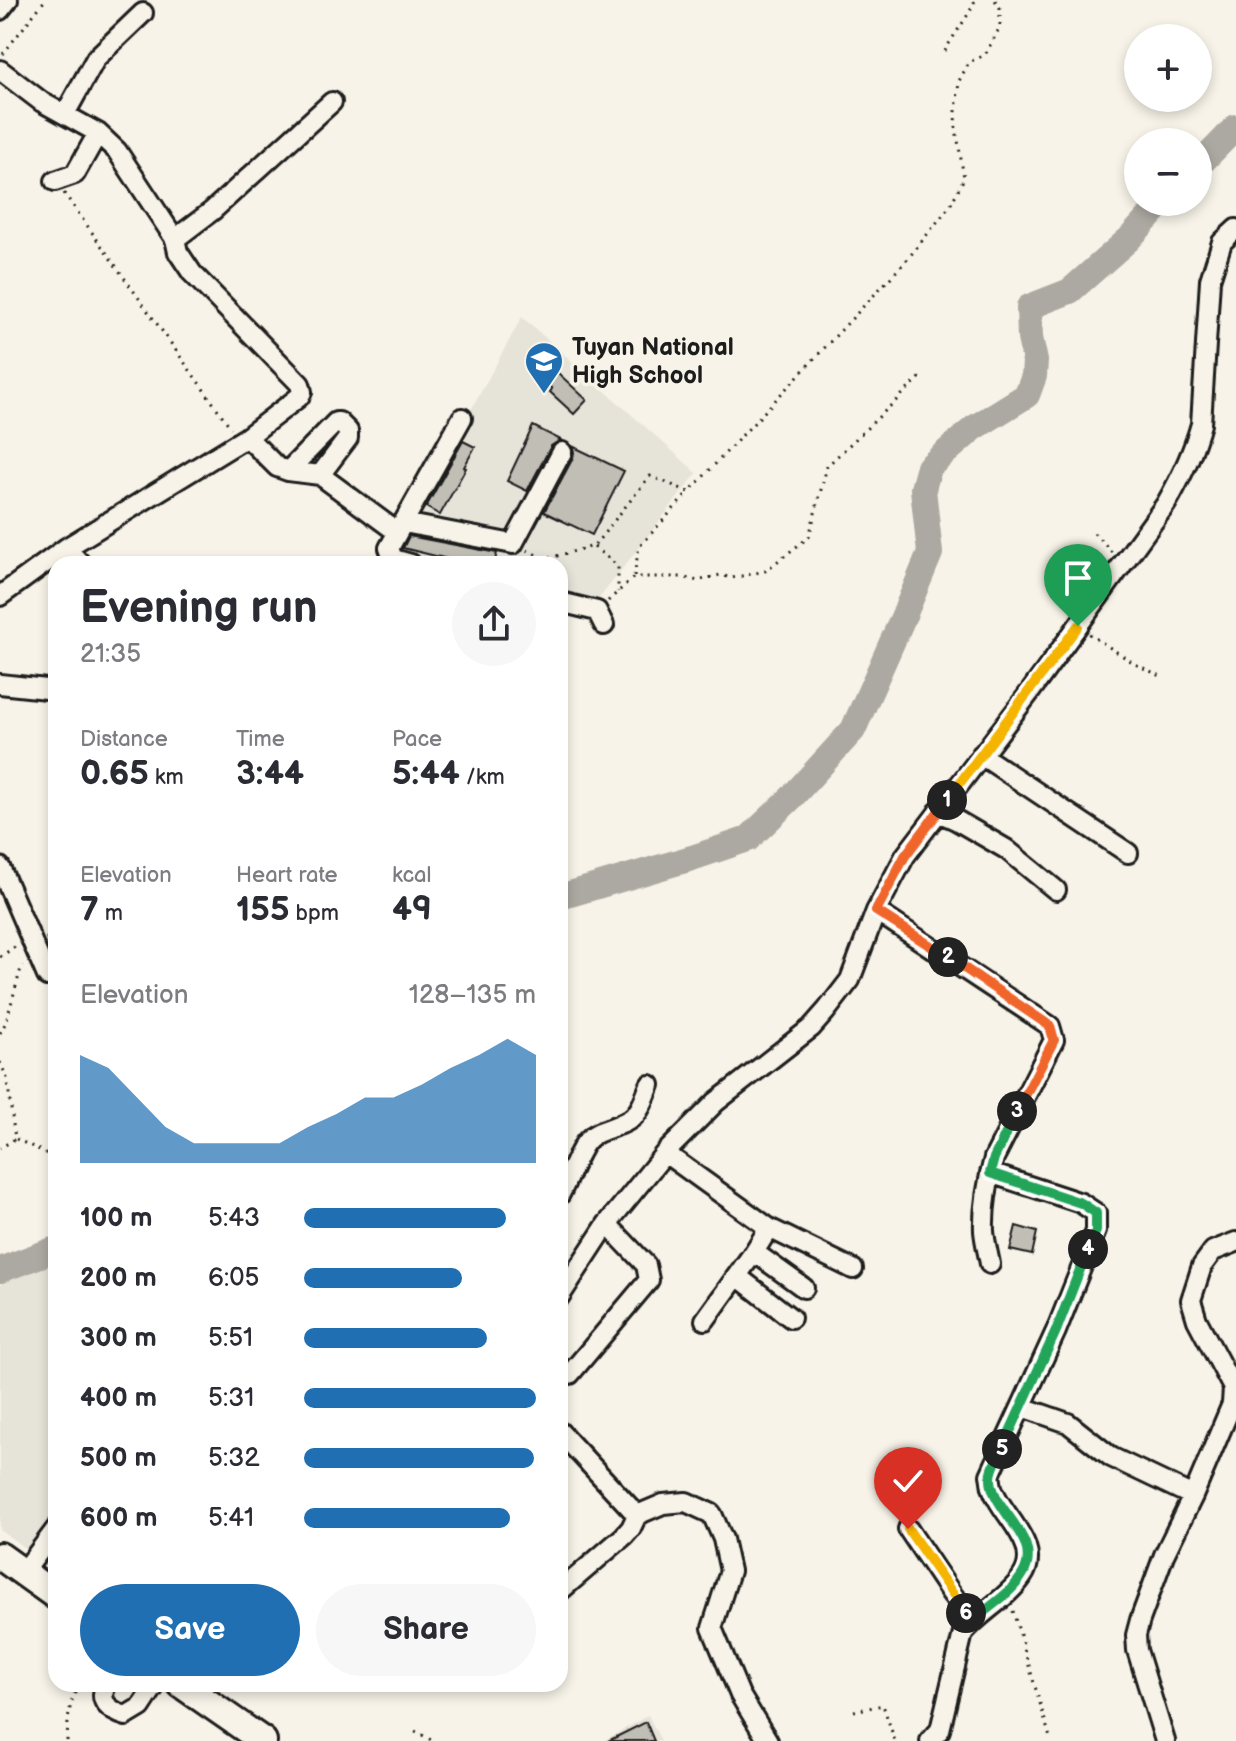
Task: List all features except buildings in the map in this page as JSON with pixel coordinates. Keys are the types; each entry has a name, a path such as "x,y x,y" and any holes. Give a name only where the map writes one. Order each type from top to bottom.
{"highway":[{"path":"0,1556 48,1590"},
{"path":"193,1692 263,1741"}],"street":[{"path":"0,10 8,0"},
{"path":"65,114 96,58 143,13"},
{"path":"3,78 98,133 117,151 175,239 178,252 192,273 300,384 302,392 244,439 55,556"},
{"path":"175,239 212,211 332,102"},
{"path":"55,181 75,174 98,133"},
{"path":"568,1284 607,1224 665,1153 716,1102 811,1028 850,980 876,911 905,856 1166,504 1183,475 1201,424 1210,280 1222,242 1236,229"},
{"path":"391,556 389,548 462,418"},
{"path":"288,471 339,422 348,431 348,438 320,475"},
{"path":"244,439 277,467 320,475 400,528 513,544 562,452"},
{"path":"66,548 74,556"},
{"path":"0,596 48,561"},
{"path":"568,605 600,618"},
{"path":"0,684 48,689"},
{"path":"981,755 1128,853"},
{"path":"938,812 1006,849 1056,890"},
{"path":"0,867 47,976"},
{"path":"876,911 1050,1026 1054,1040 994,1158 990,1173 984,1232 990,1264"},
{"path":"568,1178 586,1142 598,1133 627,1122 636,1114 650,1085"},
{"path":"665,1153 769,1228 853,1269"},
{"path":"930,1741 940,1730 963,1633 972,1621 1008,1592 1022,1577 1027,1565 1024,1541 992,1488 990,1475 1056,1331 1096,1231 1096,1213 1081,1203 990,1173"},
{"path":"570,1374 649,1280 646,1265 607,1224"},
{"path":"705,1320 769,1228"},
{"path":"1165,1741 1137,1650 1136,1635 1164,1555 1232,1404 1233,1388 1197,1320 1191,1300 1202,1266 1213,1251 1236,1242"},
{"path":"754,1252 804,1288"},
{"path":"737,1276 791,1318"},
{"path":"1022,1407 1068,1423 1111,1457 1193,1496"},
{"path":"568,1441 637,1515"},
{"path":"568,1584 624,1536 637,1515 663,1504 686,1502 712,1514 723,1539 730,1571 712,1628 740,1695 768,1741"},
{"path":"908,1529 972,1621"},
{"path":"23,1573 48,1540"},
{"path":"103,1692 105,1703 126,1716 141,1707 151,1692"}],"path":[{"path":"0,58 45,0"},
{"path":"945,51 975,0"},
{"path":"600,618 618,592 634,577 639,547 906,261 950,206 964,178 955,122 959,81 969,62 985,55 1000,27 1000,8 995,0"},
{"path":"55,181 244,439"},
{"path":"634,577 681,577 698,581 720,575 732,578 765,571 809,537 827,466 924,374"},
{"path":"556,556 594,546 650,476 689,492"},
{"path":"1094,533 1123,563"},
{"path":"513,544 539,556"},
{"path":"594,546 618,566 618,592"},
{"path":"1078,626 1135,664 1165,678"},
{"path":"0,957 48,936"},
{"path":"0,1033 32,942"},
{"path":"0,1062 7,1078 15,1139"},
{"path":"0,1148 15,1139"},
{"path":"15,1139 48,1154"},
{"path":"1008,1592 1051,1741"},
{"path":"67,1741 68,1714 75,1692"},
{"path":"854,1711 883,1705 895,1741"},
{"path":"415,1731 433,1741"}],"shaded area":[{"name":"Tuyan National High School","path":"522,317 697,473 594,605 568,598 568,556 408,556 393,552"},
{"path":"48,1260 48,1565 0,1530 0,1285 9,1274"},
{"path":"648,1715 661,1741 604,1741"}],"waterway":[{"path":"1212,152 1236,127"},
{"path":"568,895 748,839 791,798 853,730 930,553 923,489 929,467 974,428 1027,395 1034,376 1035,361 1030,338 1029,307 1070,291 1150,216"},
{"path":"0,1270 48,1252"}],"place":[{"name":"Tuyan National High School","path":"544,395"}],"route":[{"path":"908,1529 972,1621 1022,1577 1027,1565 1024,1541 992,1488 990,1475 1056,1331 1096,1231 1096,1213 1081,1203 990,1173 994,1158 1054,1040 1050,1026 876,911 905,856 1078,626"}]}
